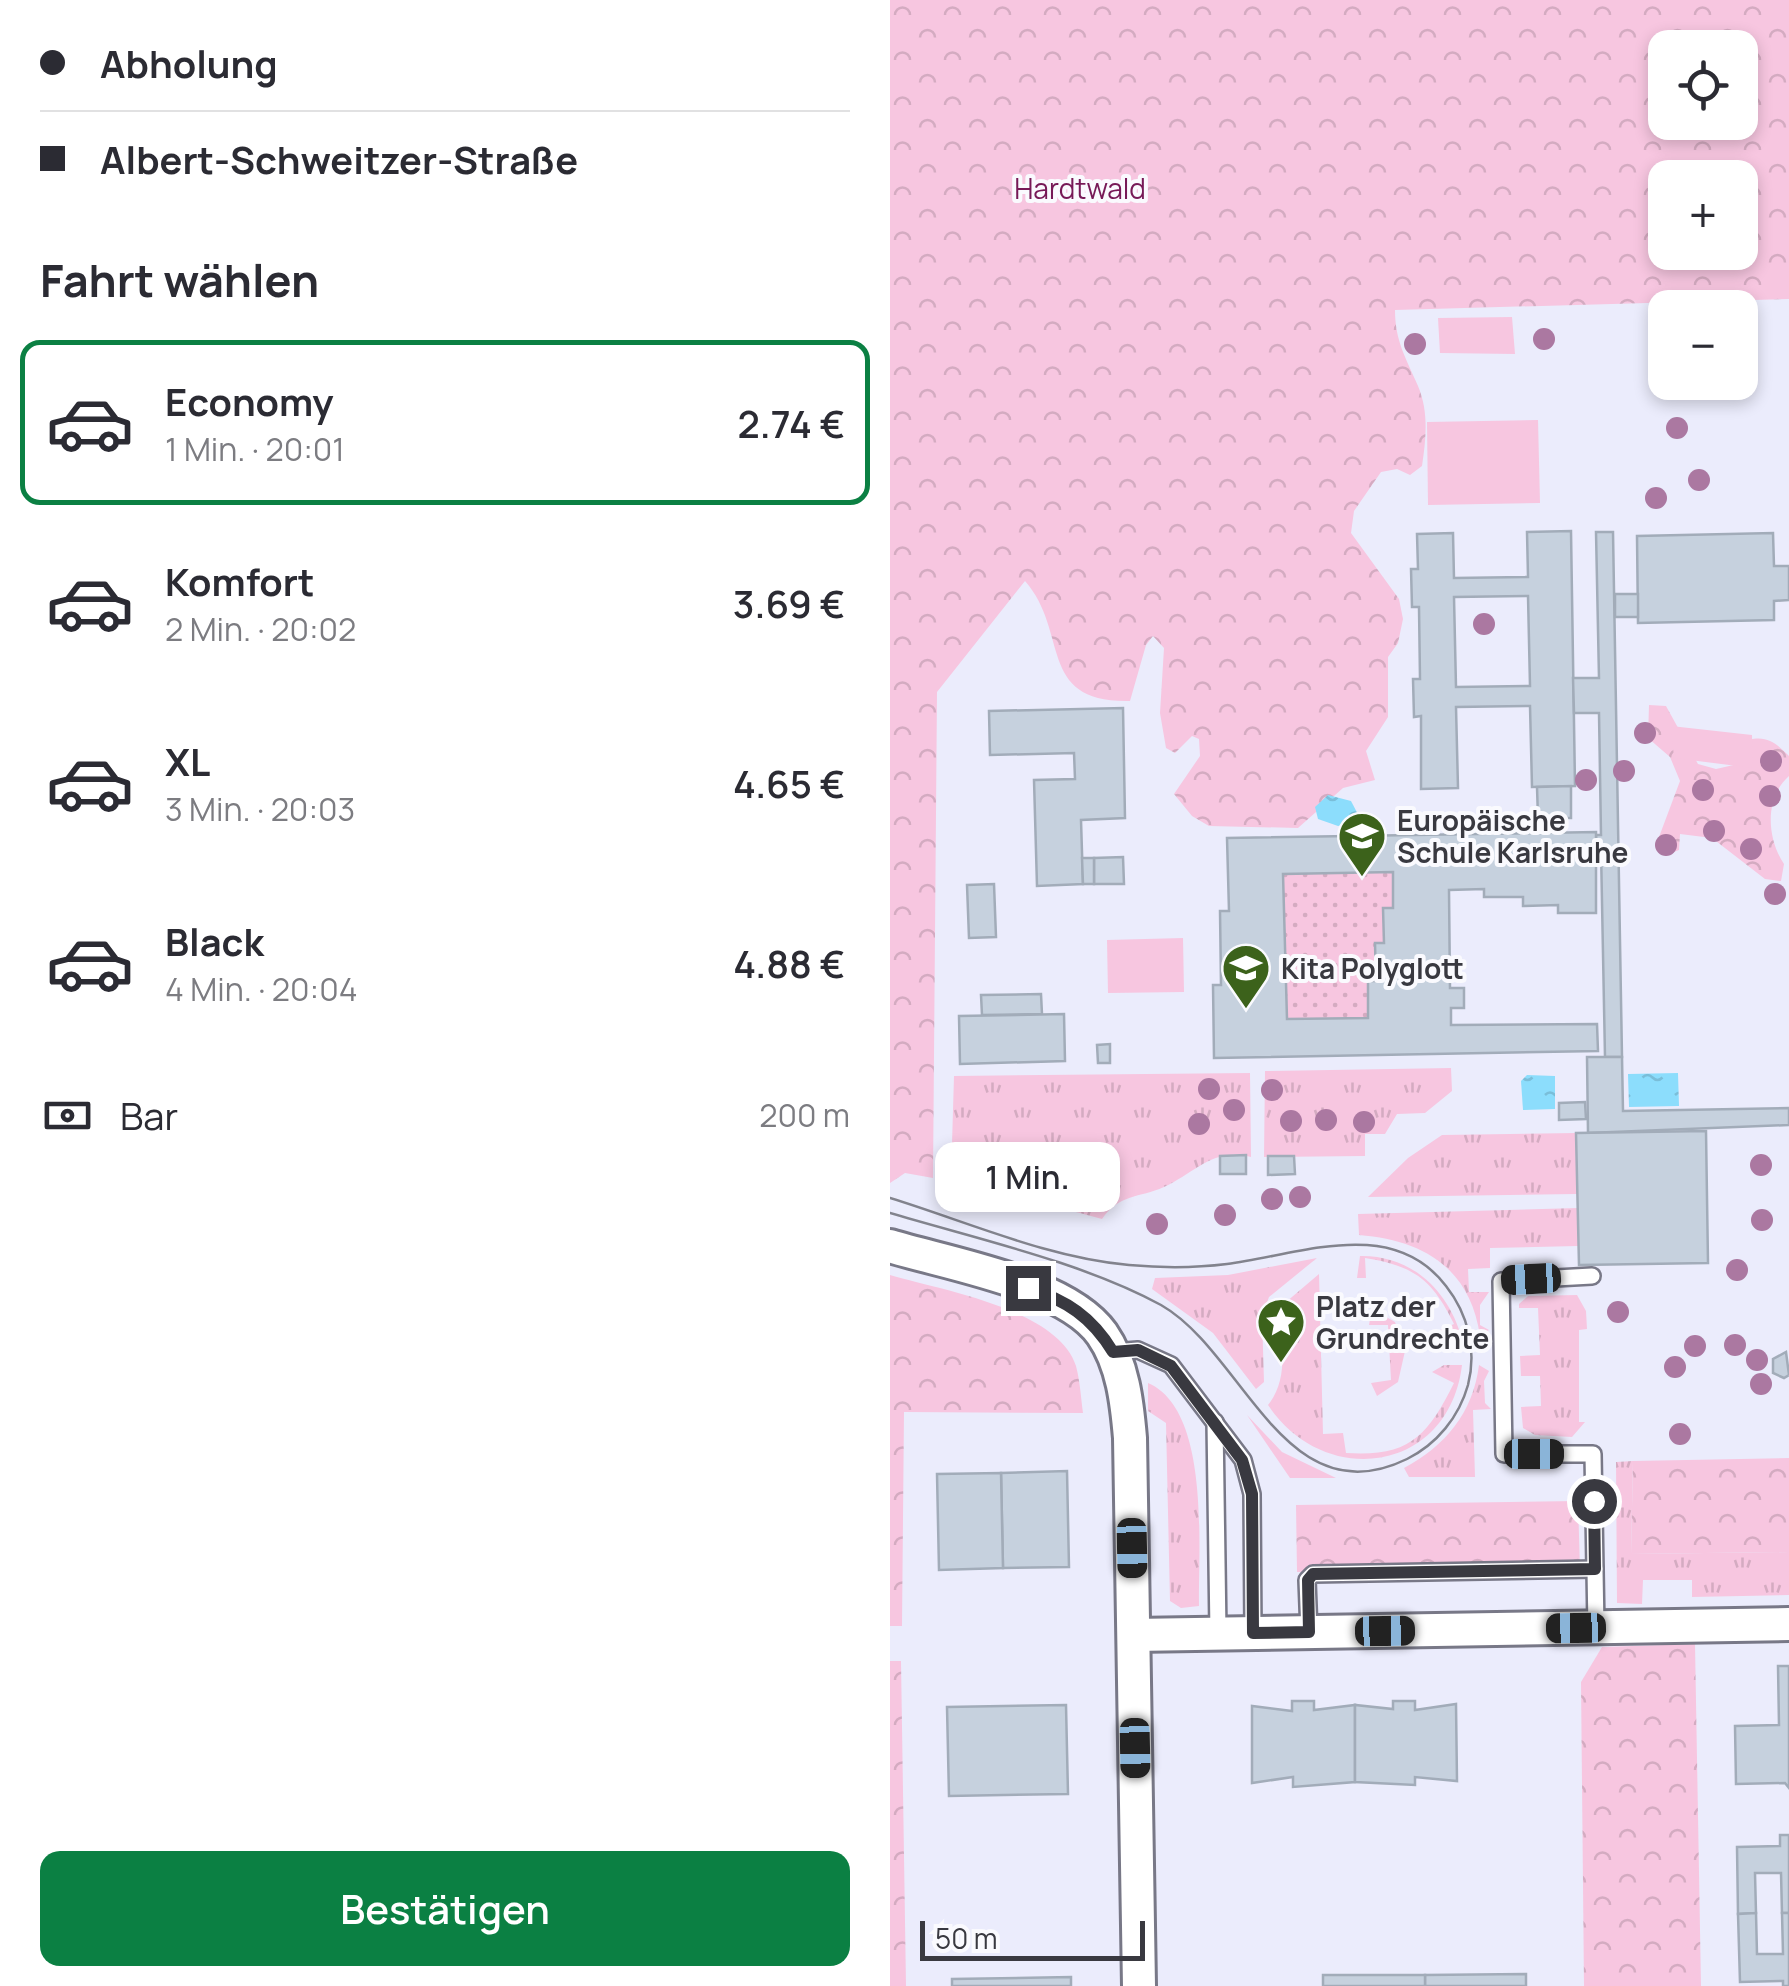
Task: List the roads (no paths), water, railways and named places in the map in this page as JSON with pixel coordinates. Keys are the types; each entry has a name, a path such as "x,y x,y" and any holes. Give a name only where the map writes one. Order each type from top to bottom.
{"street":[{"path":"890,1246 1060,1298 1101,1332 1113,1352 1127,1400 1130,1438 1139,1986"},
{"path":"1134,1635 1789,1624"}],"lane":[{"path":"1592,1276 1501,1280 1504,1454 1594,1454 1596,1628"},
{"path":"1113,1352 1138,1350 1171,1366 1242,1460 1251,1485 1253,1633"},
{"path":"1216,1422 1218,1632"},
{"path":"1309,1632 1308,1580 1313,1574 1595,1569"}],"water":[{"path":"1328,795 1351,801 1362,822 1338,826 1318,819 1315,807"},
{"path":"1678,1073 1679,1106 1629,1107 1628,1074"},
{"path":"1527,1075 1555,1076 1555,1109 1523,1110 1521,1081"}],"tram line":[{"path":"890,1198 1038,1247 1129,1265 1215,1265 1343,1245 1372,1245 1399,1251 1424,1264 1446,1286 1460,1308 1471,1346 1468,1385 1445,1428 1418,1453 1365,1472 1329,1467 1297,1449 1269,1422 1190,1328 1161,1305 1063,1264 890,1213"}],"place":[{"name":"Europäische Schule Karlsruhe","path":"1362,878"},
{"name":"Kita Polyglott","path":"1246,1010"},
{"name":"Platz der Grundrechte","path":"1281,1364"}],"park label":[{"name":"Hardtwald","path":"1080,188"}]}
